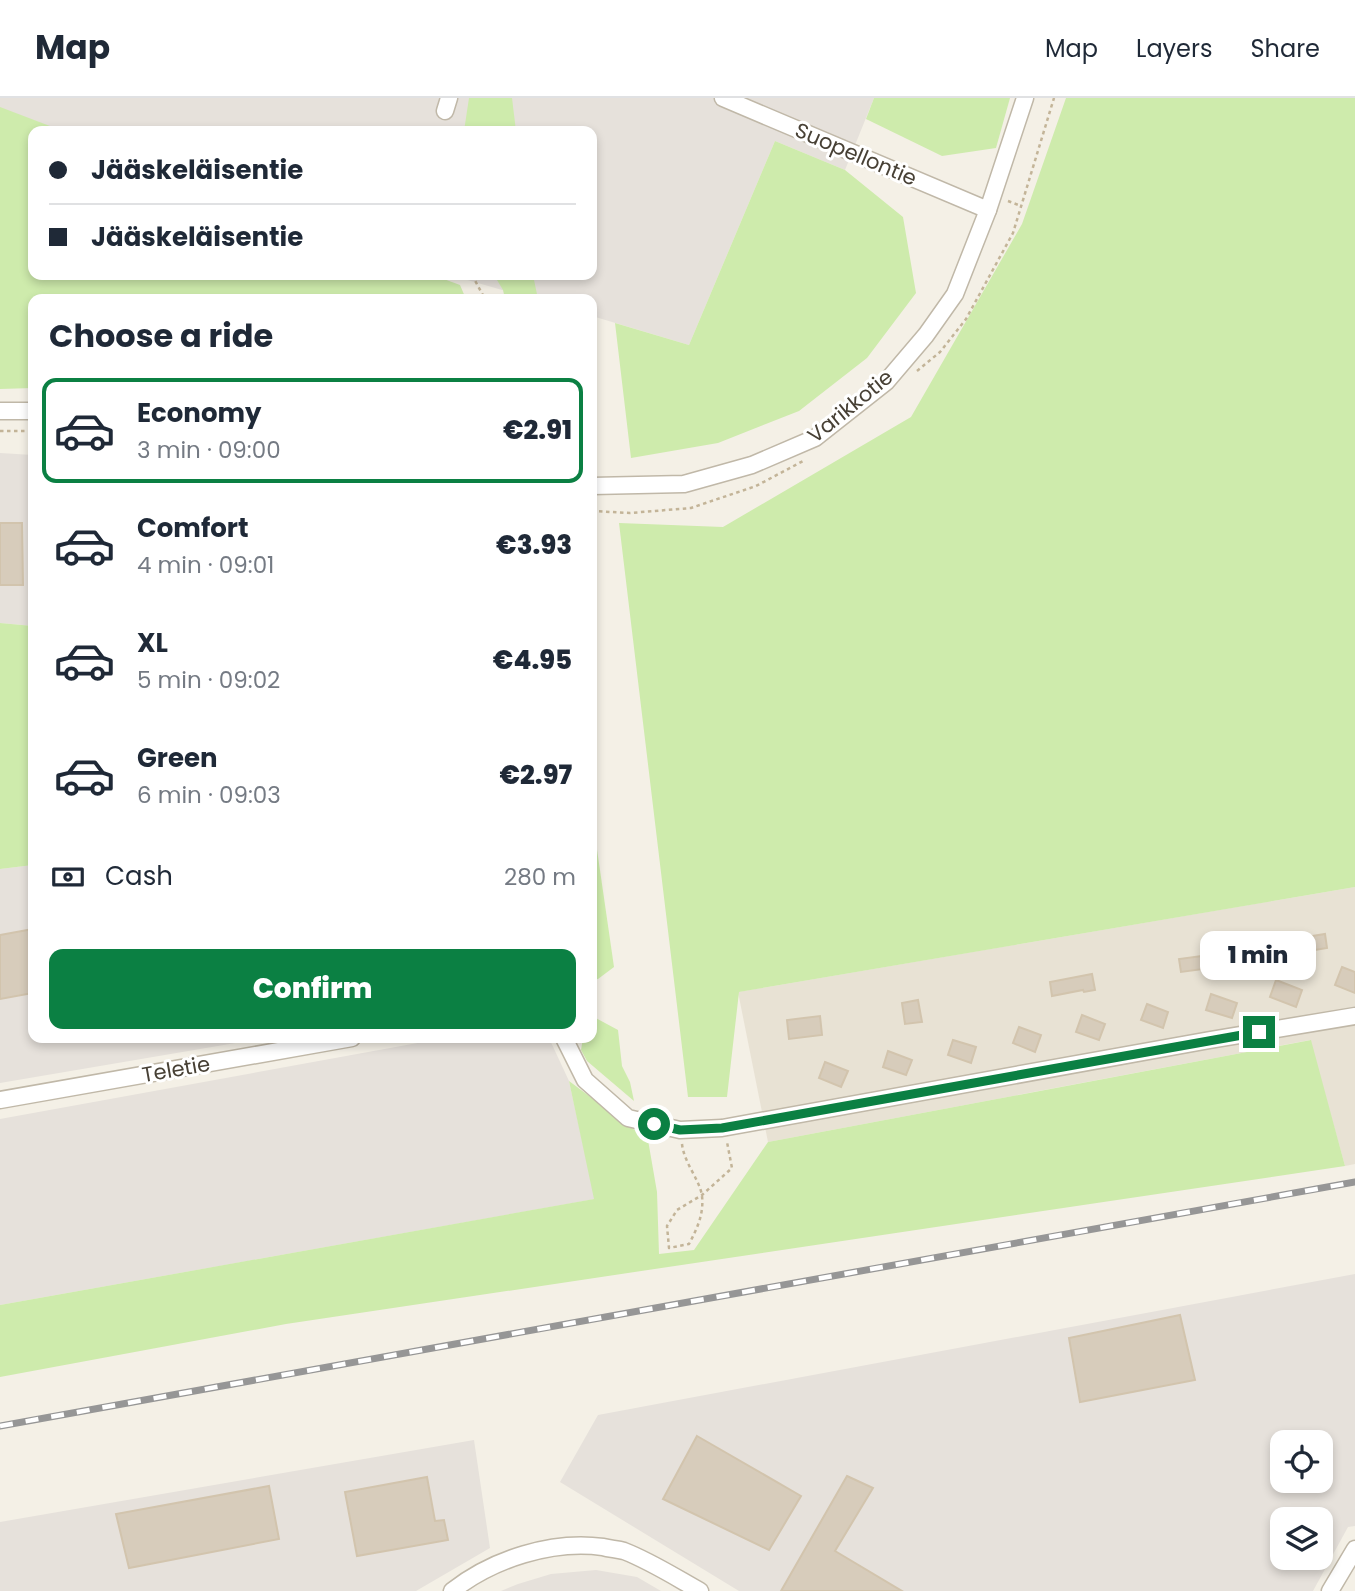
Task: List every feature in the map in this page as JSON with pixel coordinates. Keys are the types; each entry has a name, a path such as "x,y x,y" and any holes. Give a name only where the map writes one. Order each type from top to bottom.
{"street":[{"name":"Suopellontie","path":"723,98 988,211"},
{"name":"Varikkotie","path":"597,486 684,484 752,465 815,438 886,382 926,335 955,294 988,211 1025,98"},
{"path":"0,411 28,411"},
{"path":"566,1043 585,1080 628,1118 680,1130 722,1128 1355,1016"},
{"name":"Teletie","path":"0,1100 324,1043"},
{"path":"452,1591 506,1560 553,1547 584,1545 621,1550 699,1591"},
{"path":"1331,1591 1355,1549"}],"path":[{"path":"910,377 940,352 966,319 1013,233 1054,98"},
{"path":"0,431 28,431"},
{"path":"597,510 631,513 691,508 756,486 808,458"},
{"path":"680,1130 683,1153 702,1195 699,1226 689,1244 669,1248 667,1227 677,1210 702,1195 732,1168 729,1147 722,1128"}],"shaded area":[{"path":"0,98 874,98 845,170 775,141 689,345 597,317 597,294 516,294 467,280 597,280 597,126 28,126 28,130 0,124"},
{"path":"0,453 28,455 28,626 0,623"},
{"path":"28,866 28,1043 236,1043 0,1083 0,869"},
{"path":"1355,887 1355,1164 1345,1166 1310,1040 768,1142 738,992"},
{"path":"418,1043 551,1043 569,1081 595,1199 0,1305 0,1119"},
{"path":"1355,1274 1355,1526 1348,1527 1333,1554 1333,1507 1270,1507 1270,1570 1324,1570 1313,1591 739,1591 560,1482 598,1415"},
{"path":"474,1440 490,1548 416,1591 0,1591 0,1522"},
{"path":"596,1570 637,1577 661,1591 501,1591 551,1574"}],"green space":[{"path":"469,98 512,98 515,126 465,126"},
{"path":"874,98 1010,98 996,148 942,156 866,119"},
{"path":"1066,98 1355,98 1355,887 739,992 727,1097 688,1097 619,523 723,527 911,417 1022,224"},
{"path":"0,107 50,126 28,126 28,280 446,280 460,285 464,294 28,294 28,388 0,389"},
{"path":"775,141 845,170 903,217 916,293 867,358 799,411 718,443 631,458 615,323 689,345"},
{"path":"497,280 534,280 537,294 504,294"},
{"path":"0,623 28,626 28,866 0,869"},
{"path":"597,850 614,967 597,979"},
{"path":"597,1019 618,1030 622,1066 630,1082 634,1101 587,1061 581,1050 582,1043 597,1043"},
{"path":"1311,1040 1345,1166 286,1324 0,1377 0,1305 594,1199 569,1081 648,1140 657,1192 659,1254 694,1250 768,1142"}],"building":[{"path":"0,523 22,523 23,585 0,585"},
{"path":"28,930 28,994 0,999 0,935"},
{"path":"1325,934 1327,948 1297,953 1294,939"},
{"path":"1210,955 1211,968 1181,972 1179,959"},
{"path":"1342,967 1355,972 1355,993 1335,985"},
{"path":"1092,974 1095,990 1052,996 1050,982"},
{"path":"1276,980 1302,990 1296,1007 1270,997"},
{"path":"1211,994 1237,1003 1232,1018 1206,1010"},
{"path":"918,1000 922,1022 905,1024 902,1003"},
{"path":"1147,1004 1168,1012 1163,1028 1141,1020"},
{"path":"1082,1015 1105,1024 1099,1040 1076,1032"},
{"path":"820,1016 822,1035 789,1039 787,1020"},
{"path":"1019,1027 1041,1035 1035,1052 1013,1043"},
{"path":"953,1040 976,1047 971,1063 948,1055"},
{"path":"888,1051 912,1060 906,1075 883,1067"},
{"path":"825,1062 848,1071 841,1087 819,1078"},
{"path":"1180,1315 1195,1380 1080,1402 1069,1338"},
{"path":"697,1436 801,1496 769,1550 663,1499"},
{"path":"847,1476 873,1488 835,1551 902,1591 781,1591"},
{"path":"427,1477 435,1521 444,1520 448,1540 357,1556 345,1492"},
{"path":"269,1486 279,1539 129,1568 116,1514"}],"railway":[{"path":"0,1426 1355,1182"}],"route":[{"path":"654,1124 680,1130 722,1128 1259,1032"}]}
